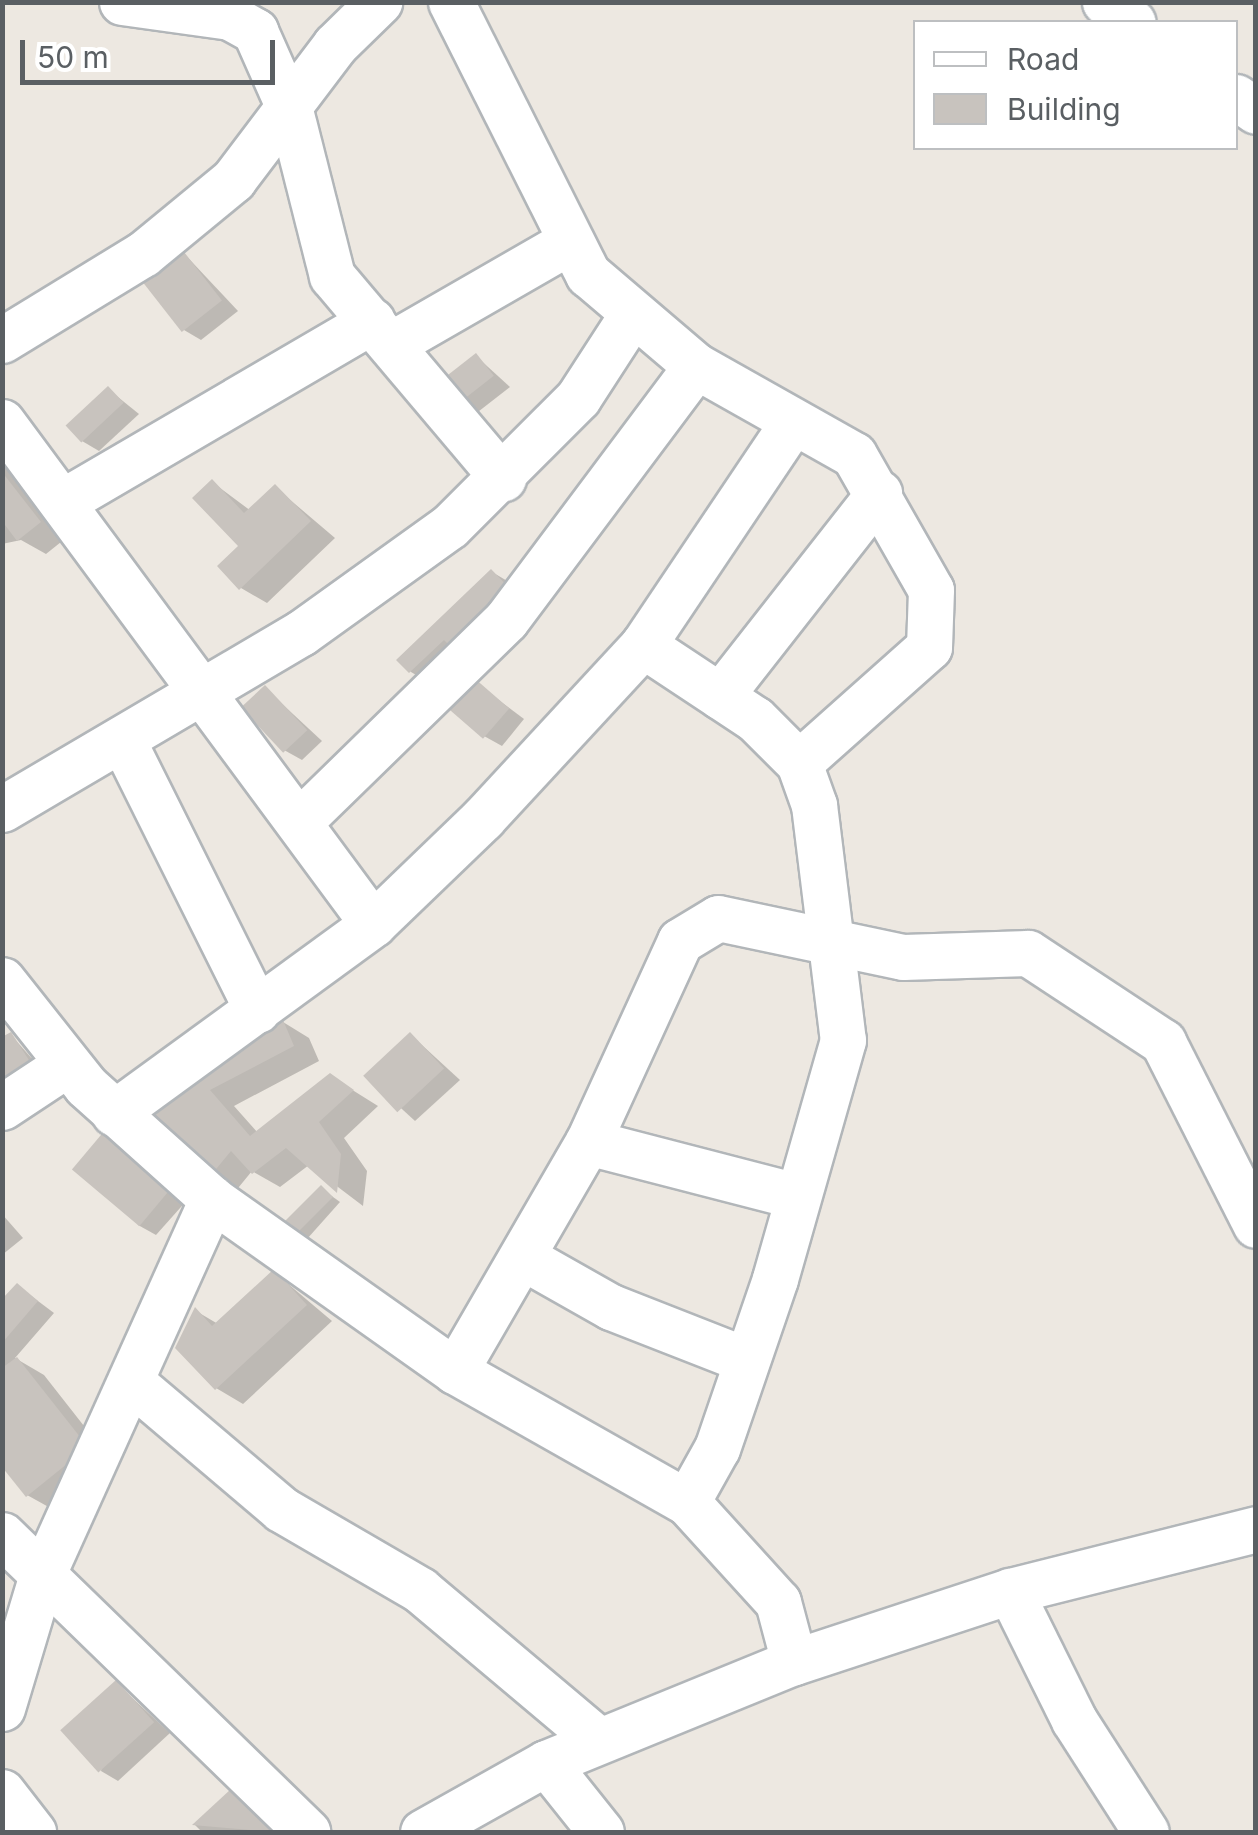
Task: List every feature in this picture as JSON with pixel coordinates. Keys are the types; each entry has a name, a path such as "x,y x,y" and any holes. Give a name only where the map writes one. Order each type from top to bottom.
{"street":[{"path":"122,2 243,21 290,110 324,255 503,478"},
{"path":"2,340 175,230 262,152 335,45 380,2"},
{"path":"451,2 566,243 631,316 696,366 793,422 836,439 880,493 931,590 937,618 929,647 799,763"},
{"path":"1105,2 1130,20"},
{"path":"62,502 383,331 566,243"},
{"path":"2,809 373,586 503,478 578,398 631,316"},
{"path":"299,822 506,620 696,366"},
{"path":"2,422 197,691 373,924"},
{"path":"114,1113 373,924 643,645 793,422"},
{"path":"720,696 880,493"},
{"path":"643,645 720,696 799,763 814,806 828,946 844,1040 793,1195 746,1360 688,1502"},
{"path":"122,739 257,1010"},
{"path":"454,1371 526,1259 588,1142 654,990 699,924 718,918 828,946 903,956 1011,950 1088,990 1163,1042 1256,1226"},
{"path":"2,980 67,1064 114,1113 212,1199 454,1371 688,1502 778,1602 794,1662"},
{"path":"2,1107 67,1064"},
{"path":"588,1142 793,1195"},
{"path":"2,1708 41,1578 135,1385 212,1199"},
{"path":"526,1259 611,1306 746,1360"},
{"path":"135,1385 281,1510 420,1590 598,1740"},
{"path":"423,1832 546,1763 794,1662 1010,1591 1256,1530"},
{"path":"2,1535 41,1578 307,1832"},
{"path":"1010,1591 1074,1720 1146,1832"},
{"path":"546,1763 601,1832"},
{"path":"2,1792 33,1832"}],"building":[{"path":"177,243 222,301 182,332 137,274"},
{"path":"476,353 494,376 455,406 437,383"},
{"path":"108,386 124,403 81,442 66,426"},
{"path":"2,472 41,522 17,541 2,521"},
{"path":"212,479 244,513 275,484 311,521 239,590 217,566 238,546 192,498"},
{"path":"491,569 519,598 459,655 444,640 409,673 396,660"},
{"path":"473,677 509,708 483,739 447,707"},
{"path":"265,685 307,730 283,753 241,708"},
{"path":"283,1020 294,1046 210,1090 250,1136 330,1073 354,1090 319,1122 341,1154 337,1193 286,1148 252,1174 231,1151 207,1180 146,1121 177,1087"},
{"path":"11,1032 34,1068 2,1089 2,1037"},
{"path":"410,1032 444,1069 397,1112 363,1076"},
{"path":"106,1129 173,1186 139,1226 72,1170"},
{"path":"321,1185 333,1197 287,1243 275,1231"},
{"path":"274,1269 307,1305 215,1390 175,1348 195,1307 212,1326"},
{"path":"17,1283 38,1301 2,1343 2,1299"},
{"path":"17,1357 88,1447 26,1497 2,1467 2,1368"},
{"path":"116,1680 154,1722 98,1773 60,1730"},
{"path":"231,1789 272,1832 192,1825"}]}
